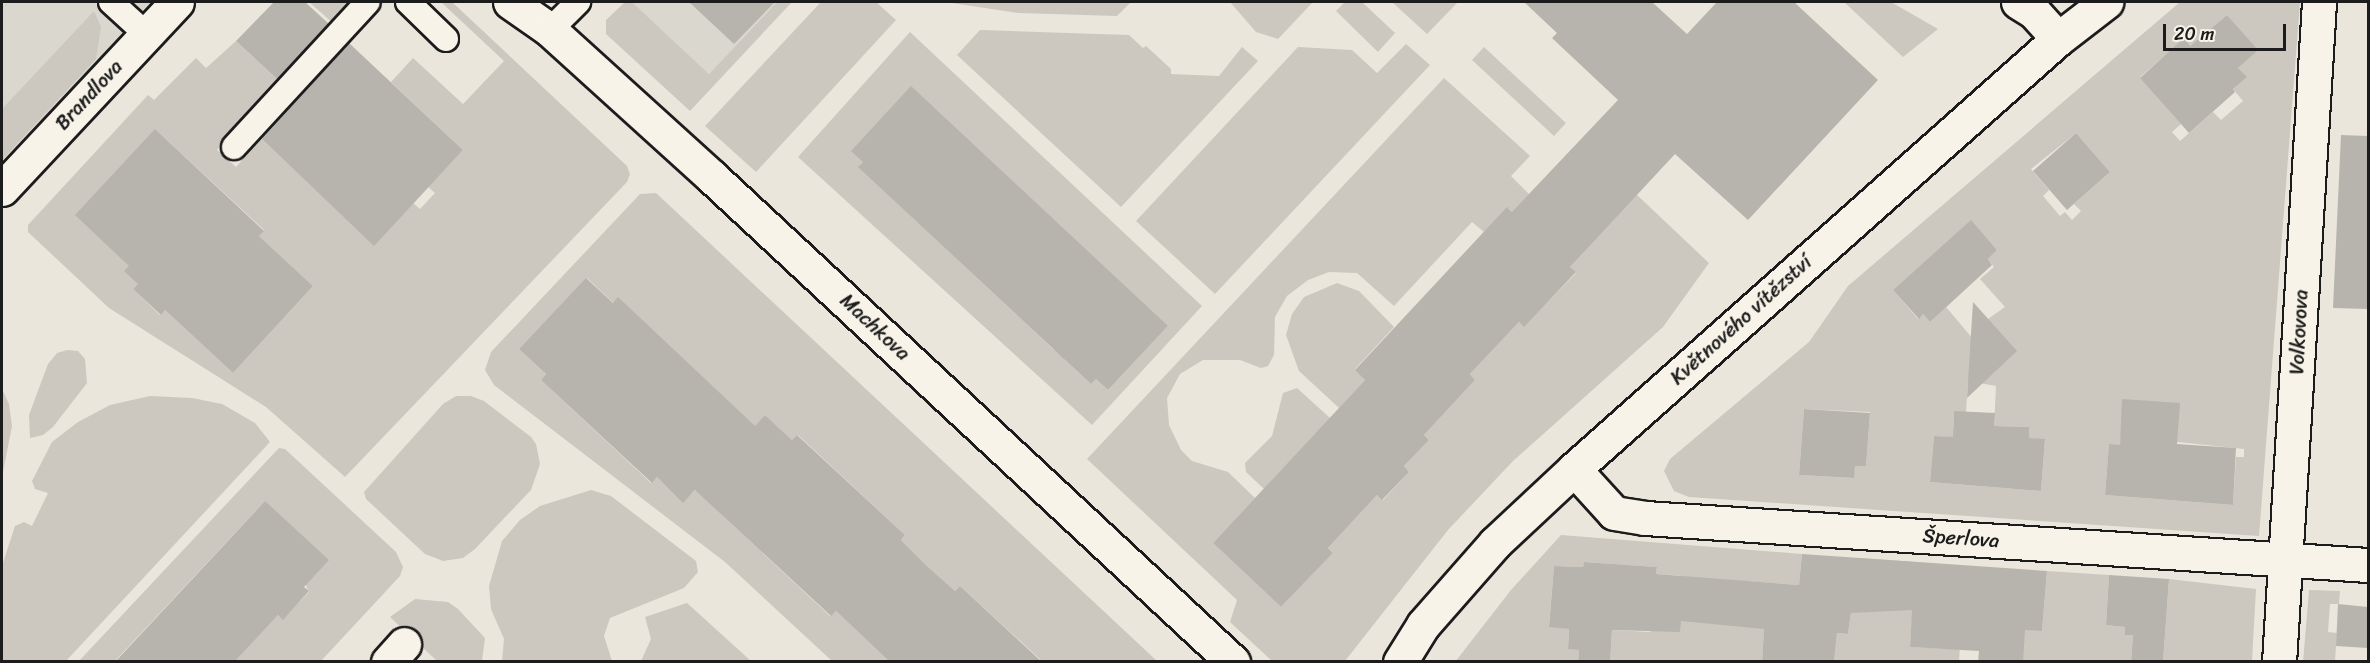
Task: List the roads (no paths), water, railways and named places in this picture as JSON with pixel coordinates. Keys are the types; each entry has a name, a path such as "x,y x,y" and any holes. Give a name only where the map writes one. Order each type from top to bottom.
{"street":[{"name":"Brandlova","path":"2,189 177,2"},
{"name":"Machkova","path":"510,2 550,30 1233,662"},
{"path":"2018,2 2034,12 2058,39"},
{"name":"Květnového vítězství","path":"1400,662 1423,625 1495,543 1574,469 2058,39 2106,2"},
{"name":"Volkovova","path":"2279,662 2319,2"},
{"name":"Šperlova","path":"1574,469 1614,513 1645,518 2368,565"}],"lane":[{"path":"111,2 146,34"},
{"path":"234,147 368,2"},
{"path":"408,2 446,39"},
{"path":"550,30 578,2"}]}
